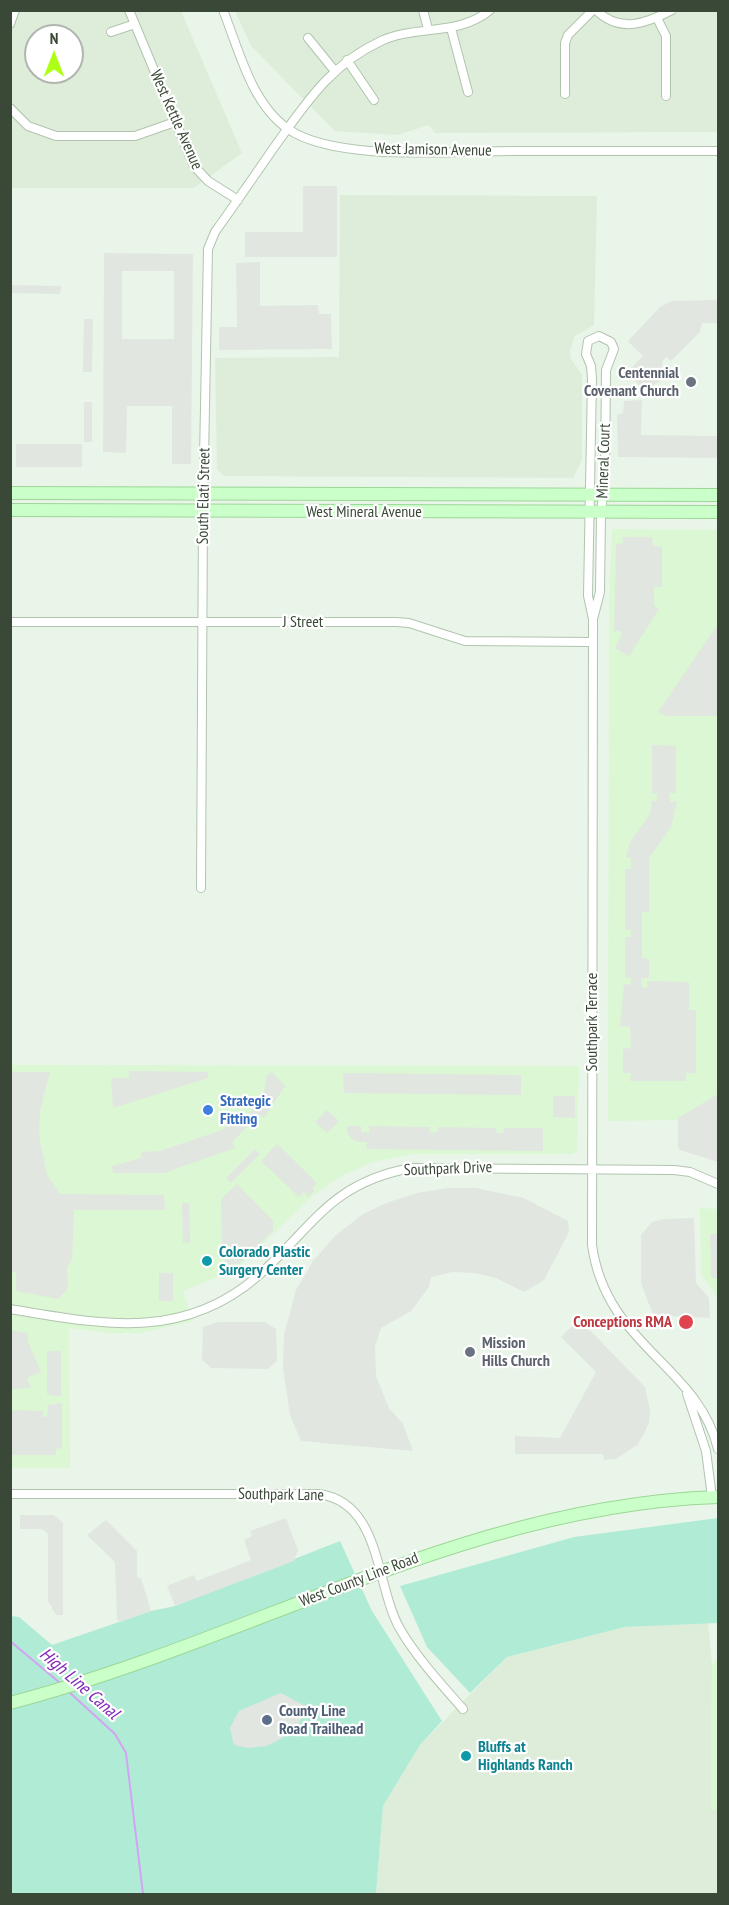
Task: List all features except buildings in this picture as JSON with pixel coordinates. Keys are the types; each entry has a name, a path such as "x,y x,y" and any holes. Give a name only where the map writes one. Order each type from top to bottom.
{"main road":[{"name":"West Mineral Avenue","path":"10,493 718,495"},
{"name":"West Mineral Avenue","path":"10,510 718,512"},
{"name":"West County Line Road","path":"10,1703 90,1681 379,1571 454,1545 576,1513 633,1503 715,1497"}],"street":[{"path":"10,24 15,10"},
{"name":"West Kettle Avenue","path":"129,10 199,174 238,200"},
{"name":"West Jamison Avenue","path":"223,10 259,97 288,128 307,139 329,145 368,149 718,151"},
{"path":"423,10 428,30"},
{"name":"South Elati Street","path":"201,888 207,256 214,232 312,94 334,70 385,39 403,33 451,28 475,20 490,10"},
{"path":"565,94 565,43 568,35 595,10 606,19 627,25 649,22 672,10"},
{"path":"657,18 666,36 666,96"},
{"path":"111,32 135,24"},
{"path":"451,28 468,92"},
{"path":"308,38 334,70"},
{"path":"347,60 374,100"},
{"path":"10,108 19,118 38,131 62,136 135,136 175,122"},
{"name":"Mineral Court","path":"590,495 592,379 586,347 588,341 599,336 611,342 614,349 606,370 602,512"},
{"name":"Southpark Terrace","path":"590,495 588,602 593,619"},
{"name":"Southpark Terrace","path":"602,512 600,592 593,619 592,1245 603,1288 628,1329 704,1410 718,1449"},
{"name":"J Street","path":"10,622 396,622 409,623 447,637 465,640 593,642"},
{"name":"Southpark Drive","path":"10,1310 104,1324 153,1323 181,1317 233,1294 257,1276 342,1193 386,1173 437,1167 674,1170 690,1172 718,1184"},
{"name":"Southpark Terrace","path":"687,1394 706,1451 715,1497"},
{"name":"Southpark Lane","path":"10,1494 331,1496 346,1503 362,1523 399,1627 422,1661 463,1709"}],"shaded area":[{"path":"11,11 181,11 242,153 194,188 11,188"},
{"path":"235,11 718,11 718,132 435,133 429,125 397,135 335,131 251,46"},
{"path":"303,186 337,186 337,257 245,257 245,232 303,232"},
{"path":"340,195 597,196 594,325 575,336 570,350 571,359 582,375 582,460 573,478 224,476 217,469 215,358 339,357"},
{"path":"104,253 193,254 191,464 172,464 172,406 127,406 126,453 103,452","holes":["122,271 174,271 174,339 122,339"]},
{"path":"260,262 260,306 318,305 319,314 331,314 332,349 219,350 219,327 237,327 236,263"},
{"path":"11,285 61,286 60,294 11,293"},
{"path":"718,300 718,323 702,323 700,332 671,361 666,357 662,362 662,380 644,390 627,372 643,356 628,341 660,307 672,301"},
{"path":"84,319 93,319 92,372 83,372"},
{"path":"642,400 641,435 718,436 718,458 618,457 617,415 623,413 624,401"},
{"path":"84,402 92,402 92,442 84,442"},
{"path":"16,444 82,444 82,467 16,467"},
{"path":"612,529 718,530 718,1103 683,1120 608,1121 609,605"},
{"path":"623,537 652,537 653,546 662,547 662,587 654,587 654,606 659,609 629,656 615,648 622,634 620,631 614,631 616,544 623,543"},
{"path":"718,624 718,716 665,716 658,712"},
{"path":"652,745 676,746 676,793 669,793 670,802 677,801 671,827 649,858 649,912 642,912 642,958 649,959 649,978 641,978 642,987 647,988 647,981 689,982 689,1010 696,1010 696,1073 686,1073 686,1081 630,1081 631,1073 623,1073 623,1049 631,1048 630,1027 620,1026 624,985 631,984 631,978 625,977 625,937 631,937 631,930 625,930 625,869 631,869 631,858 626,857 630,842 650,814 652,801 657,801 657,794 652,793"},
{"path":"11,1065 579,1066 577,1150 573,1154 413,1154 373,1162 341,1176 310,1198 242,1264 226,1274 183,1291 193,1321 141,1333 109,1333 69,1328 70,1468 11,1468"},
{"path":"129,1071 208,1072 208,1078 113,1108 111,1078 129,1078"},
{"path":"11,1072 50,1072 40,1111 39,1136 47,1175 60,1194 164,1195 165,1210 74,1210 72,1260 67,1267 68,1288 58,1299 16,1291 16,1272 11,1272"},
{"path":"272,1072 285,1086 264,1118 259,1115 232,1142 235,1148 164,1173 113,1173 112,1166 141,1158 141,1152 160,1151 222,1130 241,1113 247,1117 264,1092 267,1075"},
{"path":"343,1073 521,1075 521,1095 344,1093"},
{"path":"718,1094 718,1162 680,1150 678,1147 678,1118"},
{"path":"553,1096 575,1096 575,1118 553,1117"},
{"path":"327,1110 339,1121 327,1133 315,1122"},
{"path":"347,1126 361,1126 361,1132 369,1133 369,1126 430,1127 430,1132 437,1133 438,1127 496,1128 497,1133 503,1133 504,1128 543,1128 543,1151 366,1149 367,1142 357,1142 351,1138 347,1132"},
{"path":"277,1144 317,1183 313,1188 314,1191 308,1197 304,1192 299,1197 261,1161"},
{"path":"255,1149 260,1154 231,1183 226,1178"},
{"path":"237,1184 273,1221 273,1231 239,1264 229,1265 222,1258 221,1199"},
{"path":"447,1188 476,1188 524,1198 568,1221 569,1232 544,1280 524,1292 496,1278 475,1273 452,1272 431,1277 429,1287 411,1311 381,1328 375,1346 376,1376 389,1408 403,1424 413,1451 301,1441 290,1415 283,1368 284,1335 296,1290 313,1261 335,1236 363,1214 386,1203 417,1193"},
{"path":"182,1203 189,1203 190,1242 183,1243"},
{"path":"700,1208 718,1209 718,1298 701,1274"},
{"path":"694,1218 696,1283 709,1298 710,1318 653,1315 641,1283 641,1235 652,1222 663,1219"},
{"path":"710,1234 718,1234 718,1278 711,1278"},
{"path":"159,1273 173,1273 173,1301 159,1301"},
{"path":"579,1319 645,1387 650,1410 649,1423 637,1445 616,1459 604,1460 603,1454 515,1454 515,1436 560,1438 596,1372 561,1337"},
{"path":"217,1322 265,1322 276,1329 277,1361 268,1369 211,1368 202,1360 203,1327"},
{"path":"10,1330 28,1333 28,1342 41,1372 27,1378 31,1388 11,1389"},
{"path":"47,1351 61,1351 61,1397 47,1394"},
{"path":"62,1403 62,1448 56,1449 56,1455 11,1455 11,1410 43,1411 43,1417 47,1417 48,1405"},
{"path":"20,1515 54,1515 63,1523 63,1615 56,1615 48,1601 48,1534 42,1529 20,1529"},
{"path":"286,1518 298,1550 294,1561 175,1606 167,1586 194,1575 197,1581 251,1560 244,1540 252,1536 250,1531"},
{"path":"718,1518 718,1623 625,1627 507,1657 470,1693 427,1647 400,1586 574,1537"},
{"path":"106,1520 137,1551 137,1577 141,1578 151,1611 120,1622 117,1619 115,1562 87,1535"},
{"path":"340,1541 372,1611 442,1721 420,1745 383,1806 376,1894 11,1894 11,1616 19,1617 52,1645 151,1611 175,1606"},
{"path":"708,1623 712,1664 711,1810 718,1810 718,1894 376,1894 383,1806 420,1745 507,1657 625,1627"},
{"path":"718,1659 718,1810 711,1810 712,1664"},
{"name":"County Line Road Trailhead","path":"281,1693 307,1707 295,1731 267,1746 248,1748 234,1745 230,1728 239,1711"}],"waterway":[{"name":"High Line Canal","path":"10,1641 60,1683"},
{"name":"High Line Canal","path":"68,1691 115,1734 126,1753 143,1894"}],"place":[{"name":"Centennial Covenant Church","path":"691,382"},
{"name":"Strategic Fitting","path":"208,1110"},
{"name":"Colorado Plastic Surgery Center","path":"207,1261"},
{"name":"Conceptions RMA","path":"686,1322"},
{"name":"Mission Hills Church","path":"470,1352"},
{"name":"County Line Road Trailhead","path":"267,1720"},
{"name":"Bluffs at Highlands Ranch","path":"466,1756"}]}
